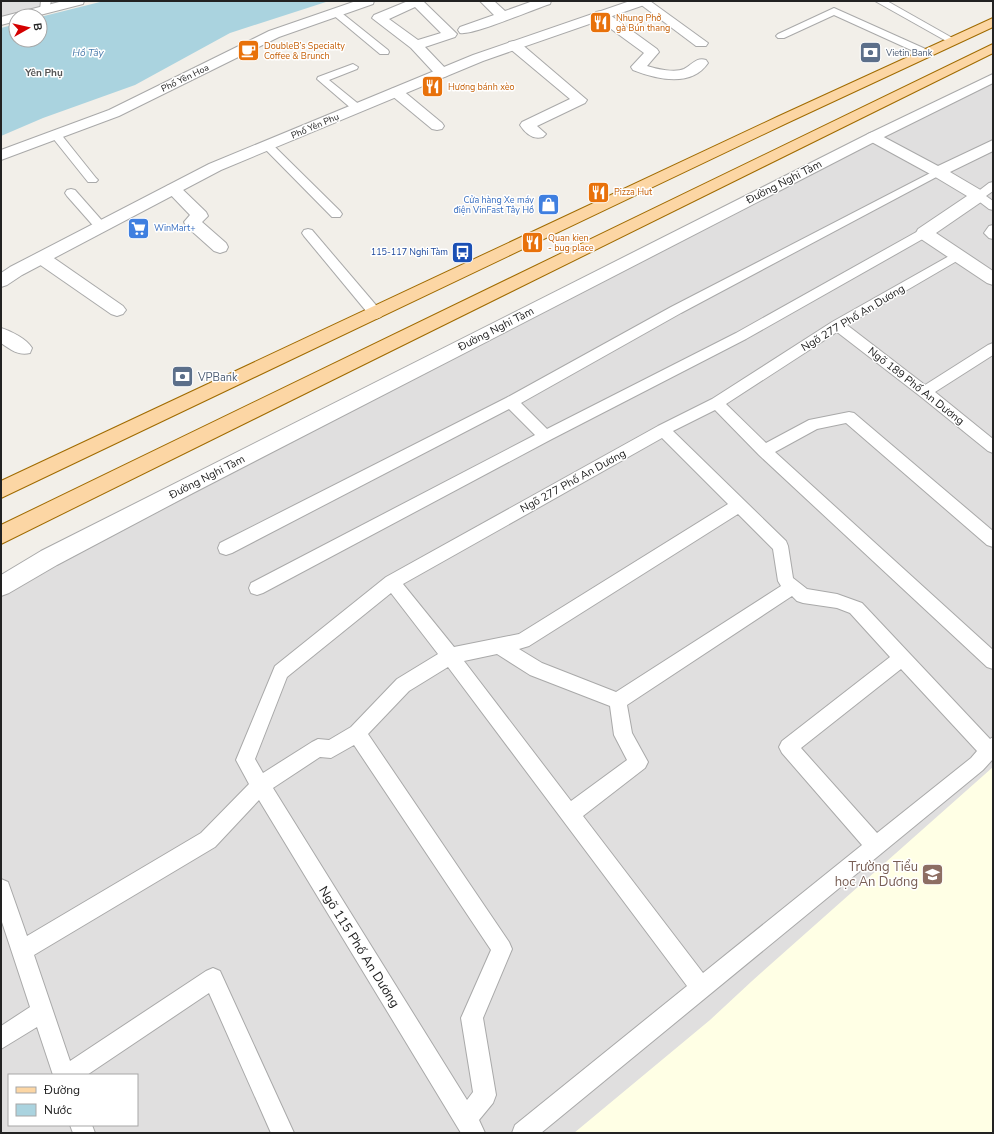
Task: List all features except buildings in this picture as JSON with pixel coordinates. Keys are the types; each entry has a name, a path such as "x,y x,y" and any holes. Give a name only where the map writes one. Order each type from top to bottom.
{"main road":[{"path":"1,490 376,314 951,40 993,22"},
{"path":"1,535 993,48"}],"street":[{"path":"46,6 78,1"},
{"name":"Phố Yên Hoa","path":"1,155 114,113 274,34 368,1"},
{"path":"486,1 504,17"},
{"path":"465,30 545,1"},
{"path":"642,1 701,43"},
{"name":"Phố Yên Phụ","path":"1,281 215,167 478,58 603,10 642,1"},
{"path":"416,45 450,34 417,2 379,18 416,45 442,73"},
{"path":"603,10 652,52 638,67 657,74 686,74 701,63"},
{"path":"514,45 580,100 527,125 538,134"},
{"name":"Đường Nghi Tàm","path":"1,586 49,558 873,137 993,78"},
{"path":"396,92 438,126"},
{"path":"873,137 938,172 978,196 924,233 993,279"},
{"path":"938,172 993,145"},
{"path":"173,189 200,216 192,222 220,247"},
{"path":"42,258 117,310"},
{"path":"1,334 23,348"}],"lane":[{"path":"880,1 951,40"},
{"path":"781,36 834,11 926,53"},
{"path":"335,12 384,52"},
{"path":"353,67 322,79 357,108"},
{"path":"56,135 92,180"},
{"path":"267,145 336,214"},
{"path":"226,548 511,402 676,310 938,172"},
{"path":"993,186 978,196 993,206"},
{"path":"71,193 101,227"},
{"path":"993,229 990,233 993,235"},
{"path":"257,588 545,436 741,336 924,233"},
{"path":"308,234 376,314"},
{"name":"Ngõ 277 Phố An Dương","path":"245,760 281,672 392,582 663,430 717,403 837,326 958,255"},
{"name":"Ngõ 189 Phố An Dương","path":"837,326 925,392 993,447"},
{"path":"925,392 993,348"},
{"path":"511,402 545,436"},
{"path":"717,403 764,451 993,661"},
{"path":"764,451 814,424 849,417 993,540"},
{"path":"523,1133 977,764 991,749 902,658 856,608 837,601 803,596 786,581 780,546 663,430"},
{"path":"21,951 208,840 260,786 318,748 331,749 357,733 403,685 450,656 523,641 739,505"},
{"path":"392,582 450,656 701,988"},
{"path":"618,702 793,587"},
{"path":"499,646 536,669 618,702"},
{"path":"876,846 788,747 902,658"},
{"path":"570,814 639,762 623,735 618,702"},
{"path":"357,733 502,949 472,1018 485,1095 470,1126"},
{"name":"Ngõ 115 Phố An Dương","path":"245,760 470,1126"},
{"path":"1,889 64,1074"},
{"path":"69,1074 213,978 283,1133"},
{"path":"1,1038 42,1012"}],"shaded area":[{"path":"1,1 82,1 48,9 8,8 8,19 1,21"},
{"path":"993,78 993,1133 1,1133 1,590"},
{"name":"Trường Tiểu học An Dương","path":"993,767 993,1133 574,1133 710,1020"}],"water":[{"name":"Hồ Tây","path":"104,1 329,1 230,33 135,85 43,118 1,136 1,28 8,26 8,48 48,48 48,15"}],"place":[{"name":"Nhung Phở gà Bún thang","path":"601,23"},
{"name":"DoubleB’s Specialty Coffee & Brunch","path":"248,51"},
{"name":"Vietin Bank","path":"870,53"},
{"name":"Hương bánh xèo","path":"433,87"},
{"name":"Pizza Hut","path":"599,192"},
{"name":"Cửa hàng Xe máy điện VinFast Tây Hồ","path":"549,205"},
{"name":"WinMart+","path":"138,228"},
{"name":"Quan kien - bug place","path":"533,243"},
{"name":"115-117 Nghi Tàm","path":"463,252"},
{"name":"VPBank","path":"183,377"},
{"name":"Trường Tiểu học An Dương","path":"933,874"}],"district":[{"name":"Yên Phụ","path":"44,73"}]}
